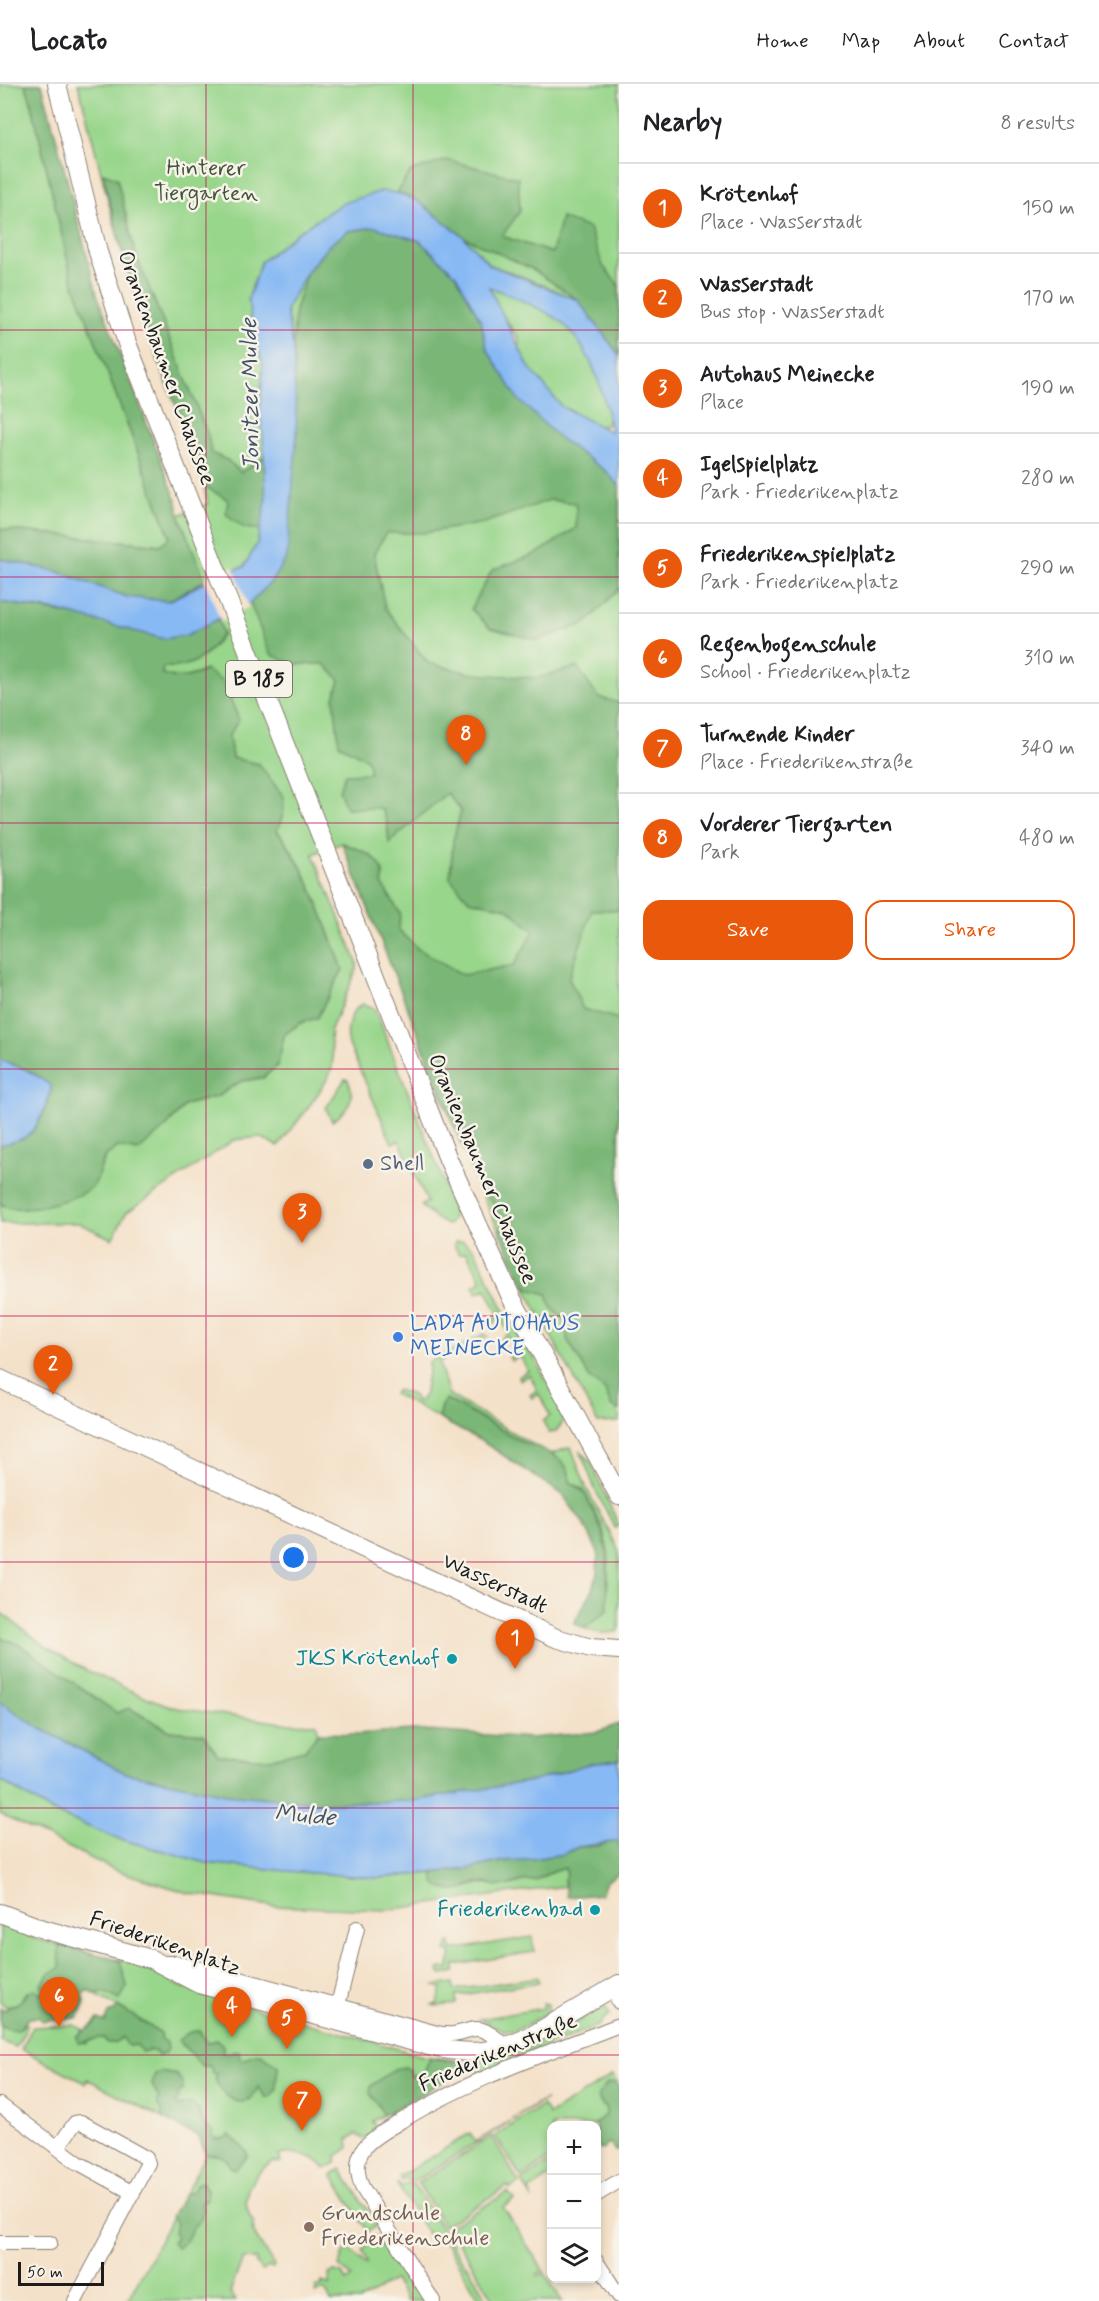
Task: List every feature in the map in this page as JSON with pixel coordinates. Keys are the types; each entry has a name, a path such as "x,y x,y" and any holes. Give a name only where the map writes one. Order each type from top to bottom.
{"main road":[{"name":"Oranienbaumer Chaussee","path":"59,93 87,210 127,343 463,1195 512,1299 619,1496"},
{"name":"Wasserstadt","path":"0,1379 549,1635 591,1648 618,1649"},
{"name":"Friederikenplatz","path":"0,1913 33,1926 128,1952 161,1964 199,1984 429,2046 471,2052 506,2047 617,1991"}],"street":[{"path":"338,2005 357,1928"},
{"name":"Friederikenstraße","path":"161,1964 175,1963 206,1970 445,2034 456,2034 471,2028 480,2029 489,2032 506,2047"},
{"name":"Friederikenstraße","path":"433,2301 362,2187 357,2173 357,2164 365,2147 415,2113 473,2082 619,2025"},
{"path":"0,2105 77,2162 133,2193"},
{"path":"58,2148 75,2123 81,2122 146,2158 148,2163 75,2301"},
{"path":"601,2192 619,2181"},
{"path":"0,2243 50,2243"},
{"path":"601,2267 619,2296"}],"green space":[{"path":"0,84 25,84 31,100 72,279 170,537 161,545 0,529"},
{"path":"25,84 42,84 97,294 205,580 169,601 127,597 56,571 0,559 0,529 160,545 170,537 72,279 31,101"},
{"name":"Hinterer Tiergarten","path":"78,84 619,84 619,355 578,300 490,265 464,237 343,203 298,232 261,262 254,341 263,362 260,410 266,502 257,544 244,567 224,572 204,582 179,515 208,504 202,478 128,274"},
{"path":"447,160 518,178 520,211 502,236 552,253 561,218 589,228 603,266 619,286 619,355 578,300 532,269 464,237 416,200 397,193 410,172"},
{"path":"103,173 117,178 135,252 208,435 211,453 227,460 241,472 264,457 266,502 260,530 244,528 226,514 228,500 204,486 194,453 141,312 120,243"},
{"path":"375,227 420,241 456,275 481,321 487,349 558,437 607,472 619,486 619,589 585,624 537,640 490,628 471,609 492,570 538,553 576,528 576,503 550,500 484,523 423,533 386,533 374,554 385,608 428,663 473,674 537,678 577,667 598,697 619,703 619,913 618,910 592,910 569,978 583,1009 619,1019 619,1411 611,1406 605,1390 589,1377 567,1339 565,1321 551,1307 547,1294 529,1289 520,1276 500,1232 503,1221 492,1201 480,1190 342,843 372,856 382,868 382,884 400,913 399,930 418,949 463,975 514,965 534,931 507,908 469,900 450,878 453,841 461,811 447,793 389,843 387,823 381,808 346,808 339,790 345,774 370,773 367,759 339,744 334,698 340,680 324,664 291,664 270,654 250,603 271,582 297,433 293,347 295,310 307,272 328,246 348,231"},
{"path":"328,246 619,486 619,1422 598,1423 531,1299 480,1190 342,843 313,854 357,962 357,969 331,1029 333,1062 329,1075 278,1146 260,1137 234,1140 126,1213 112,1239 79,1223 0,1223 0,1202 3,1206 93,1186 106,1156 118,1147 166,1127 185,1105 218,1096 241,1081 263,1078 278,1065 284,1035 300,1023 317,1017 343,969 307,879 277,830 283,814 259,764 232,758 229,735 206,670 184,677 162,674 162,667 182,666 198,660 223,634 218,619 250,603 293,347 286,310 307,272"},
{"path":"496,284 509,295 532,301 563,316 574,324 585,337 599,360 608,386 610,399 607,425 596,427 584,423 572,411 561,407 539,379 518,360 519,339 492,299 489,285"},
{"path":"0,602 187,635 218,619 223,634 211,649 191,664 163,667 162,674 184,677 206,670 224,683 239,720 229,735 232,758 259,764 284,797 283,814 277,831 307,879 343,969 317,1018 300,1023 284,1035 278,1065 262,1078 241,1081 218,1096 185,1105 166,1127 138,1151 118,1147 106,1156 95,1183 86,1191 75,1197 31,1208 7,1206 0,1202 0,1145 31,1133 44,1111 51,1086 25,1069 0,1060"},
{"path":"363,1004 372,1007 376,1012 451,1199 454,1214 448,1225 421,1205 427,1202 399,1140 392,1143 349,1045 351,1016"},
{"path":"345,1079 348,1080 350,1086 351,1098 346,1109 332,1121 326,1108"},
{"path":"463,1241 474,1249 507,1316 528,1347 560,1405 563,1419 555,1432 549,1433 543,1421 550,1416 539,1394 532,1398 530,1395 537,1390 530,1375 520,1380 518,1377 528,1371 520,1356 511,1361 509,1357 517,1352 510,1338 502,1342 501,1339 509,1334 501,1319 492,1324 490,1321 499,1315 486,1289 477,1293 473,1286 482,1281 466,1252 459,1254 454,1245 455,1242"},
{"path":"484,1334 488,1337 439,1362 449,1395 532,1444 528,1445 446,1399 441,1406 438,1418 394,1394 397,1390 413,1395 416,1402 419,1402 425,1394 429,1362"},
{"path":"446,1399 528,1445 532,1444 558,1458 567,1468 570,1482 586,1495 604,1539 608,1610 584,1628 574,1623 593,1589 597,1573 598,1552 584,1524 562,1494 483,1442 438,1418 441,1406"},
{"path":"571,1447 586,1487 619,1551 619,1631 601,1633 584,1628 603,1614 607,1600 609,1554 602,1527 583,1489 570,1482 565,1465 551,1454"},
{"path":"580,1450 590,1461 619,1526 615,1528 595,1489"},
{"path":"0,1612 46,1647 86,1670 140,1695 176,1708 283,1723 317,1724 318,1733 305,1750 268,1759 218,1755 203,1734 170,1731 129,1708 117,1713 18,1644 0,1637"},
{"path":"0,1637 18,1644 117,1713 129,1708 170,1731 203,1734 218,1755 268,1759 305,1750 318,1733 357,1734 412,1730 531,1738 597,1732 619,1724 619,1760 588,1764 538,1780 412,1801 324,1803 226,1794 125,1773 36,1726 0,1702"},
{"path":"0,1780 51,1811 116,1838 207,1863 379,1878 434,1873 433,1876 459,1890 479,1884 507,1885 526,1880 535,1881 555,1870 566,1868 565,1886 386,1910 271,1906 188,1893 115,1870 0,1814"},
{"path":"619,1841 619,1873 606,1882 601,1894 567,1897 564,1880 567,1874 565,1868 555,1870 535,1881 504,1886 479,1883 454,1891 441,1888 434,1878 434,1873 468,1869 503,1861 564,1854 578,1847 597,1846"},
{"path":"0,1924 35,1939 134,1963 184,1988 203,1994 423,2056 467,2062 469,2067 373,2121 378,2130 364,2139 356,2134 348,2139 349,2148 337,2156 336,2163 325,2169 310,2157 286,2154 279,2155 281,2162 274,2161 258,2173 249,2188 247,2205 254,2223 252,2230 274,2266 262,2271 256,2264 256,2259 243,2259 230,2292 236,2301 127,2301 206,2155 199,2137 87,2079 85,2083 21,2049 33,2027 74,2025 84,2030 77,2036 86,2044 94,2037 103,2038 127,2012 54,1972 49,1974 41,1985 44,1993 41,1995 26,1992 17,2004 7,2007 0,2002"},
{"path":"532,1937 534,1952 455,1965 455,1972 442,1975 439,1972 440,1968 448,1969 452,1953 446,1951 449,1943 451,1943 452,1950"},
{"path":"59,1945 120,1961 127,1986 120,2000 104,1992 95,1994 88,1990 83,1994 85,2002 78,2018 42,2021 38,2017 29,2018 18,2030 0,2025 0,2008 4,2011 18,2003 34,1989 41,1995 44,1993 41,1985 49,1974 60,1968"},
{"path":"538,1977 539,1982 456,1996 456,2004 431,2005 437,2004 442,1989 435,1986 453,1983 454,1990"},
{"path":"543,2003 548,2004 549,2011 513,2031 504,2030 480,2019 544,2008"},
{"path":"119,2007 161,2033 161,2038 167,2043 168,2049 164,2054 158,2056 156,2052 149,2050 142,2052 137,2045 126,2044 123,2037 115,2043 108,2043 103,2038 99,2038 78,2043 77,2036 98,2019 105,2022 109,2014"},
{"path":"606,2008 610,2015 600,2025 478,2073 473,2061 523,2050 598,2009"},
{"path":"25,2024 28,2025 16,2047 0,2041 0,2025 18,2030"},
{"path":"199,2030 207,2043 217,2040 223,2045 223,2052 226,2054 239,2051 240,2058 243,2060 251,2055 261,2054 278,2066 277,2089 266,2098 258,2087 251,2099 241,2102 225,2094 215,2079 217,2074 213,2073 210,2066 202,2066 178,2040 188,2033"},
{"path":"430,2058 467,2062 469,2067 384,2115 370,2093 371,2086 394,2069 405,2067 410,2071 412,2077 417,2074 422,2076"},
{"path":"161,2072 177,2075 183,2084 183,2090 177,2094 179,2098 175,2102 178,2106 192,2103 198,2109 203,2123 213,2131 215,2139 225,2138 229,2134 244,2149 248,2156 235,2169 230,2167 227,2160 221,2156 206,2155 199,2137 162,2118 162,2111 157,2101 159,2098 152,2085 155,2074"},
{"path":"612,2075 617,2083 600,2102 606,2109 606,2115 599,2121 547,2121 547,2161 521,2177 495,2136 543,2105 549,2115"},
{"path":"608,2083 619,2085 619,2151 615,2151 611,2144 606,2144 601,2150 601,2121 598,2121 606,2115 606,2109 598,2095"},
{"path":"546,2099 415,2181 405,2179 402,2181 399,2177 470,2133 476,2142"},
{"path":"492,2136 519,2183 510,2189 508,2186 444,2226 418,2183"},
{"path":"547,2164 547,2179 529,2190 533,2200 521,2180"},
{"path":"341,2169 377,2225 368,2232 332,2175"},
{"path":"202,2182 207,2190 207,2199 201,2204 203,2209 201,2219 193,2227 186,2241 177,2248 172,2243 176,2237 174,2231 177,2223 171,2217 184,2194 192,2192 196,2184"},
{"path":"399,2183 401,2187 408,2183 413,2184 468,2266 488,2301 481,2301 443,2238 433,2243 397,2184"},
{"path":"508,2192 514,2200 503,2207 543,2270 537,2274 539,2276 544,2272 547,2283 551,2283 562,2301 495,2301 449,2227"},
{"path":"377,2236 410,2289 417,2286 425,2301 405,2301 394,2280 360,2301 331,2301 325,2290 315,2294 317,2286 321,2287 322,2282 330,2285 329,2274 334,2272 342,2274 347,2281 352,2277 339,2266 345,2251 353,2252 365,2264 367,2263 362,2251 366,2247 367,2240"}],"water":[{"path":"381,191 397,193 416,200 464,237 490,265 578,300 619,355 619,486 607,472 558,437 518,399 487,349 481,321 456,275 420,241 375,227 348,231 328,246 307,272 286,310 293,347 297,433 287,557 271,582 250,603 187,635 164,639 59,611 0,602 0,559 56,571 127,597 169,601 224,572 244,567 257,544 266,502 260,410 263,363 254,341 248,299 261,262 298,232 343,203","holes":["489,287 546,313 560,321 571,332 595,372 605,402 611,432 562,407 529,367"]},
{"path":"0,1060 25,1069 51,1086 43,1113 31,1133 14,1142 0,1145"},
{"name":"Mulde","path":"0,1702 36,1726 125,1773 226,1794 324,1803 412,1801 538,1780 588,1764 619,1760 619,1841 578,1847 564,1854 503,1861 468,1869 379,1878 207,1863 116,1838 51,1811 0,1780"}],"pier":[{"path":"233,566 249,607 221,621 204,578"}],"place":[{"name":"Vorderer Tiergarten","path":"466,765"},
{"name":"Shell","path":"368,1164"},
{"name":"Autohaus Meinecke","path":"302,1243"},
{"name":"LADA AUTOHAUS MEINECKE","path":"398,1337"},
{"name":"Wasserstadt","path":"53,1395"},
{"name":"JKS Krötenhof","path":"452,1659"},
{"name":"Krötenhof","path":"515,1669"},
{"name":"Friederikenbad","path":"595,1910"},
{"name":"Regenbogenschule","path":"59,2027"},
{"name":"Igelspielplatz","path":"232,2037"},
{"name":"Friederikenspielplatz","path":"287,2049"},
{"name":"Turnende Kinder","path":"302,2131"},
{"name":"Grundschule Friederikenschule","path":"309,2227"}],"water label":[{"name":"Jonitzer Mulde","path":"251,395"}]}
